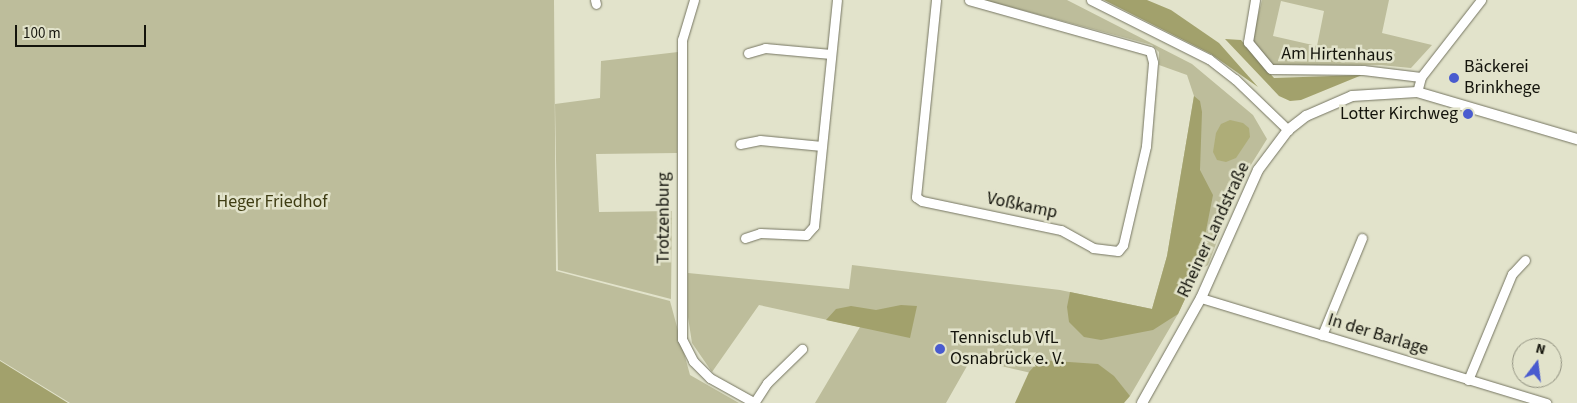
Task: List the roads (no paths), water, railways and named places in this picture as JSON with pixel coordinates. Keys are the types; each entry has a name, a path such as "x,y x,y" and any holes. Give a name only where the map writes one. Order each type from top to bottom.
{"street":[{"name":"Trotzenburg","path":"694,0 682,40 682,339 693,361 710,378 754,403 767,383 802,349"},
{"path":"745,238 760,233 806,236 814,226 837,0"},
{"name":"Voßkamp","path":"936,0 916,197 922,201 1061,230 1093,248 1118,251 1123,245 1146,146 1153,57 1144,48 969,0"},
{"path":"1091,0 1208,59 1235,79 1288,130"},
{"name":"Am Hirtenhaus","path":"1255,0 1248,42 1271,69 1363,70 1421,78"},
{"path":"1417,92 1421,78 1481,0"},
{"path":"748,53 764,48 831,54"},
{"name":"Rheiner Landstraße","path":"1142,403 1201,298 1247,192 1288,130 1321,107 1352,96 1417,92 1577,139"},
{"path":"740,144 760,140 822,146"},
{"path":"1322,335 1362,238"},
{"path":"1468,380 1512,274 1525,260"},
{"name":"In der Barlage","path":"1201,298 1546,403"}],"place":[{"name":"Bäckerei Brinkhege","path":"1454,78"},
{"name":"Lotter Kirchweg","path":"1468,114"},
{"name":"Tennisclub VfL Osnabrück e. V.","path":"940,349"}],"park label":[{"name":"Heger Friedhof","path":"272,202"}]}
